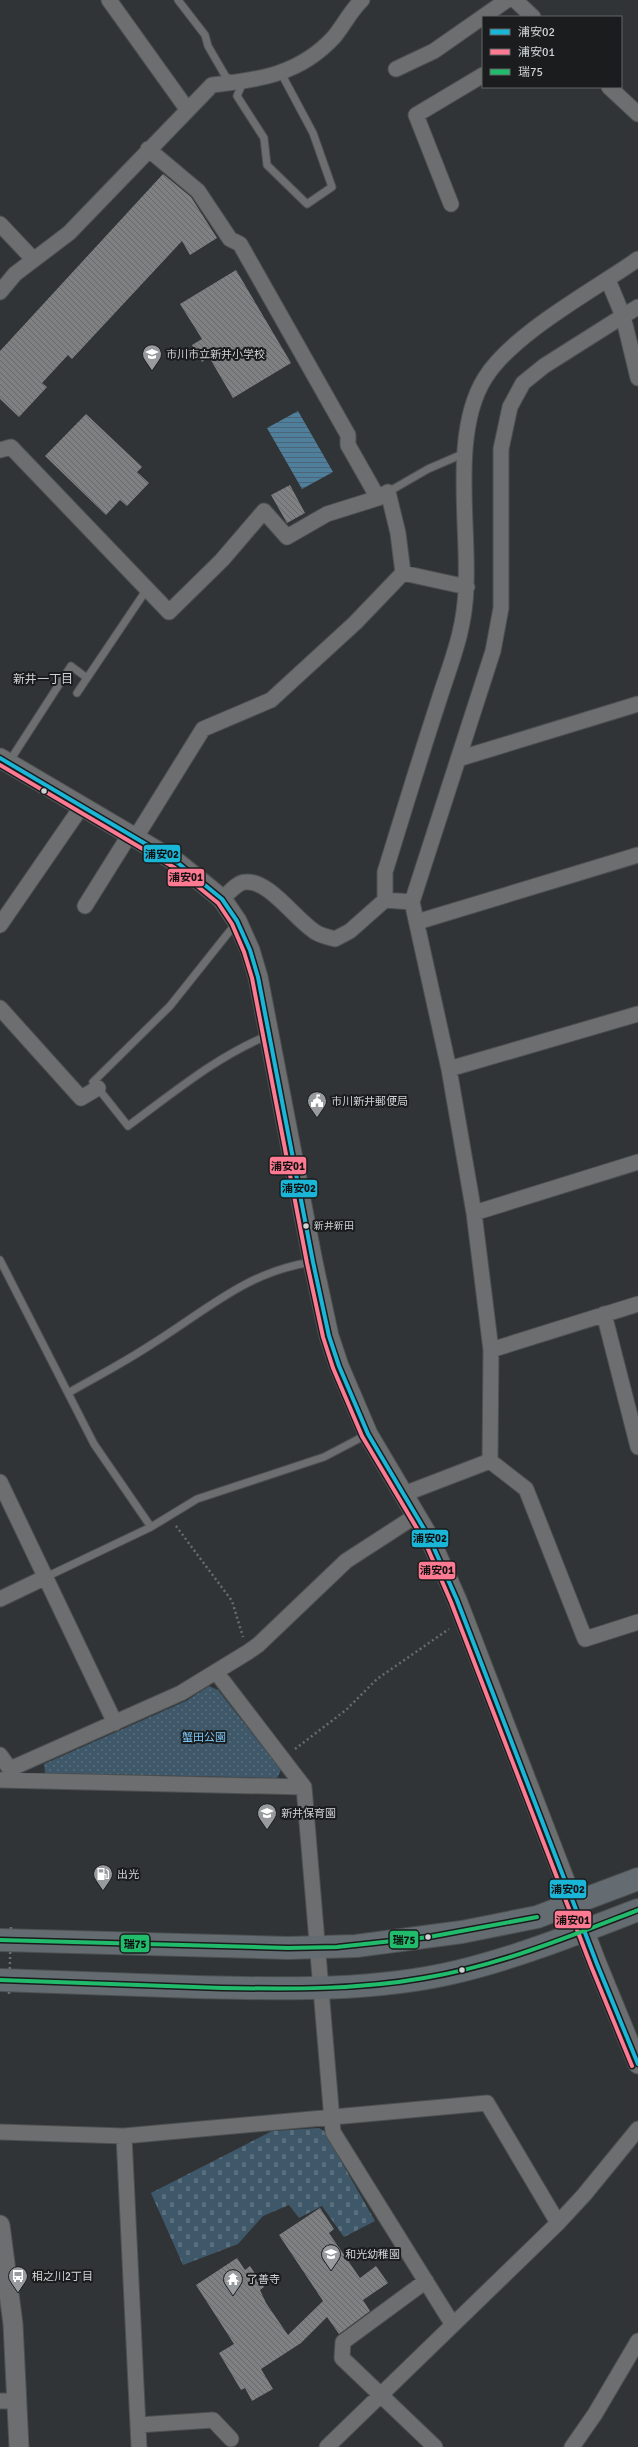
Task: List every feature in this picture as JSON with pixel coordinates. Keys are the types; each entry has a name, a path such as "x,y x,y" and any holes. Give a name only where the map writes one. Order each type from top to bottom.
{"main road":[{"path":"5,1933 319,1948 396,1942 462,1932 537,1917 638,1879"},
{"path":"5,1987 277,1989 321,1988 414,1980 456,1972 544,1946 638,1910"}],"street":[{"path":"109,0 188,109"},
{"path":"0,292 16,274 33,259 69,233 148,149 212,85 244,82 280,72 308,61 334,36 362,0"},
{"path":"484,16 507,0"},
{"path":"515,0 532,16"},
{"path":"396,69 434,51 482,17"},
{"path":"451,204 416,115 482,76"},
{"path":"610,88 638,114"},
{"path":"148,149 198,190 230,239 240,244 348,435 348,445 383,495 398,533 403,573"},
{"path":"0,224 33,259"},
{"path":"385,900 385,872 462,633 466,587 465,453 468,424 478,394 485,378 502,357 525,335 638,259"},
{"path":"608,280 623,316 638,378"},
{"path":"490,1461 491,1350 474,1213 449,1069 412,902 493,651 501,608 501,449 510,407 523,383 544,366 638,307"},
{"path":"0,450 11,447 169,612 222,560 264,511 287,537 326,514 383,495"},
{"path":"403,573 466,587"},
{"path":"85,906 203,728 271,700 356,623 403,573"},
{"path":"458,759 638,704"},
{"path":"4,760 178,863 222,899 238,921 250,950 258,977 313,1262 329,1336 349,1392 368,1434 430,1539 465,1618 574,1904 638,2064"},
{"path":"0,925 82,806"},
{"path":"417,922 638,855"},
{"path":"222,899 239,884 247,882 256,883 269,891 317,933 334,939 350,931 385,900 412,902"},
{"path":"0,1008 81,1098 98,1088"},
{"path":"449,1069 638,1014"},
{"path":"474,1213 638,1162"},
{"path":"491,1350 638,1304"},
{"path":"604,1314 638,1447"},
{"path":"404,1494 490,1461"},
{"path":"490,1461 526,1489 585,1639 638,1622"},
{"path":"0,1482 115,1723"},
{"path":"7,1776 115,1723 181,1693 248,1652 258,1645 346,1561 417,1515"},
{"path":"0,1599 46,1577"},
{"path":"216,1672 304,1788 319,1948 333,2132 453,2325"},
{"path":"0,1755 7,1776"},
{"path":"7,1776 304,1788"},
{"path":"0,2132 124,2136 487,2103 558,2223"},
{"path":"327,2447 558,2223 584,2195 638,2129"},
{"path":"124,2136 139,2447"},
{"path":"0,2225 4,2275 9,2401 19,2447"},
{"path":"426,2281 342,2342 342,2358 435,2447"},
{"path":"572,2447 595,2414 638,2341"},
{"path":"138,2425 213,2420 231,2439"}],"lane":[{"path":"178,0 205,35 208,46 226,77 244,82 237,96 264,138 267,165 307,204 332,187 313,133 280,72"},
{"path":"383,495 428,469 465,453"},
{"path":"77,693 147,589"},
{"path":"4,760 71,666 87,678"},
{"path":"238,921 170,1006 93,1082 128,1126 220,1059 247,1044 269,1035"},
{"path":"0,1260 94,1444 151,1527"},
{"path":"68,1393 153,1344 231,1290 288,1266 313,1262"},
{"path":"46,1577 151,1527 197,1499 324,1457 368,1434"}],"path":[{"path":"169,1516 232,1601 248,1652"},
{"path":"282,1759 346,1710 377,1679 465,1618"},
{"path":"5,1933 5,1987"}],"green space":[{"name":"蟹田公園","path":"209,1686 218,1690 281,1770 277,1778 45,1773 44,1764 186,1701"},
{"path":"319,2128 324,2131 375,2221 344,2237 322,2206 299,2218 289,2205 263,2216 238,2244 183,2265 151,2193 272,2131"}],"shaded area":[{"path":"298,411 333,472 302,489 267,428"}],"building":[{"path":"163,174 191,197 217,238 190,255 182,241 72,359 68,355 42,383 47,387 19,417 0,399 0,351"},
{"path":"236,270 291,363 233,398 209,357 202,362 192,345 202,339 180,304"},
{"path":"86,414 142,467 137,472 149,483 127,506 120,500 106,515 45,456"},
{"path":"290,485 305,513 287,523 271,495"},
{"path":"320,2208 334,2229 329,2233 360,2278 376,2266 388,2283 363,2300 370,2311 339,2334 327,2317 301,2343 261,2369 273,2389 252,2401 245,2388 241,2390 219,2353 234,2344 196,2285 237,2258 245,2270 250,2266 264,2287 260,2290 266,2303 288,2335 323,2301 279,2235"}],"transit line":[{"name":"浦安02","path":"0,758 178,863 222,899 237,921 250,950 258,977 313,1262 329,1336 339,1366 368,1434 430,1539 457,1600 597,1964 638,2064"},
{"name":"浦安01","path":"0,765 175,868 218,903 232,924 244,952 252,978 307,1263 323,1337 333,1368 362,1436 425,1542 451,1602 591,1966 632,2066"},
{"name":"瑞75","path":"0,1980 247,1988 323,1988 374,1985 452,1973 479,1966 532,1950 638,1910"},
{"name":"瑞75","path":"0,1940 288,1948 337,1947 429,1937 537,1917"}],"place":[{"name":"市川市立新井小学校","path":"152,371"},
{"name":"市川新井郵便局","path":"317,1118"},
{"name":"新井新田","path":"306,1226"},
{"name":"新井保育園","path":"267,1830"},
{"name":"出光","path":"103,1891"},
{"name":"和光幼稚園","path":"331,2271"},
{"name":"相之川2丁目","path":"18,2293"},
{"name":"了善寺","path":"233,2296"}],"district":[{"name":"新井一丁目","path":"43,679"}]}
